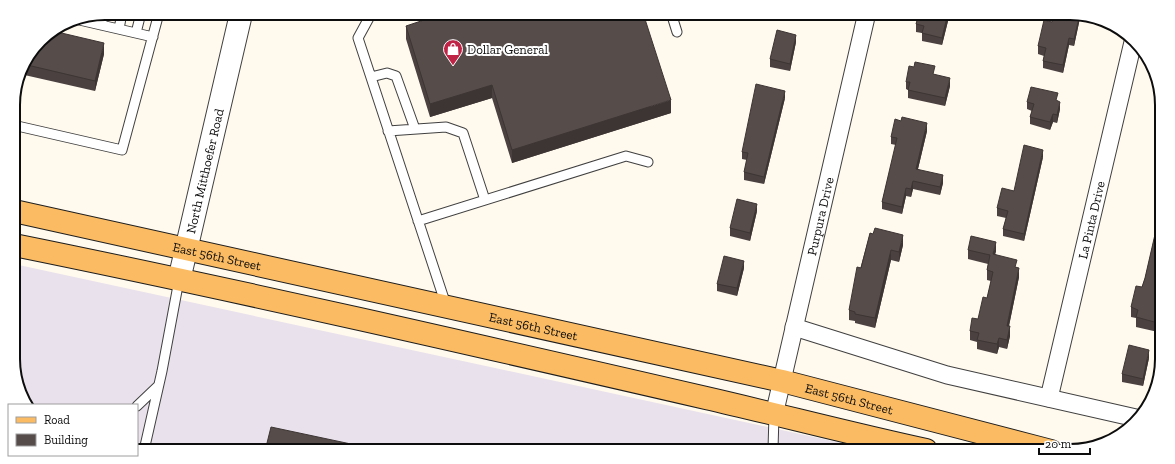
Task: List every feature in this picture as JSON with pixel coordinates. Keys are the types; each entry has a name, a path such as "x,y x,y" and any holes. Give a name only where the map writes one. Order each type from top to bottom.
{"main road":[{"name":"East 56th Street","path":"20,212 186,248 782,382 1024,444"},
{"path":"20,246 179,280 774,415 870,442 884,444"}],"street":[{"name":"North Mitthoefer Road","path":"179,280 240,20"},
{"name":"Purpura Drive","path":"774,415 865,20"},
{"name":"La Pinta Drive","path":"1049,398 1133,48"},
{"path":"794,326 917,367 1132,417"}],"lane":[{"path":"101,25 102,20"},
{"path":"119,29 121,20"},
{"path":"136,33 139,20"},
{"path":"20,128 122,150 157,20"},
{"path":"367,20 358,38 446,306"},
{"path":"673,20 677,32"},
{"path":"90,22 153,37"},
{"path":"371,77 387,73 396,76 415,129"},
{"path":"388,131 446,127 463,133 484,200"},
{"path":"418,221 626,156 648,162"},
{"name":"North Mitthoefer Road","path":"145,444 179,280"},
{"path":"138,405 158,386"},
{"path":"773,444 774,415"}],"shaded area":[{"path":"20,265 846,444 138,444 138,404 33,404 25,386 20,365"}],"building":[{"path":"424,20 645,20 671,100 512,150 492,85 430,104 406,26"},
{"path":"917,20 946,20 942,38 922,33 924,26 916,24"},
{"path":"1044,20 1052,22 1052,20 1078,20 1074,39 1069,38 1063,65 1043,61 1046,48 1038,46"},
{"path":"777,30 796,35 790,64 770,59"},
{"path":"60,33 104,43 95,81 30,66 41,49"},
{"path":"915,62 935,66 933,74 950,78 945,98 908,90 910,82 906,82 909,66 914,67"},
{"path":"756,84 785,91 764,177 744,172 748,153 742,152"},
{"path":"1031,87 1058,93 1056,100 1060,102 1057,115 1053,114 1050,122 1030,117 1034,104 1027,102"},
{"path":"902,117 927,123 916,169 943,175 940,187 913,181 911,189 906,188 902,207 882,202 897,138 891,137 895,119 901,121"},
{"path":"1024,145 1043,150 1024,234 1003,229 1008,211 997,208 1002,188 1014,191"},
{"path":"737,199 757,204 750,233 730,228"},
{"path":"875,228 903,235 899,252 891,250 875,318 855,314 855,312 849,310 857,267 861,268 870,233 873,234"},
{"path":"1155,234 1155,322 1136,317 1138,310 1131,307 1136,286 1142,287"},
{"path":"971,236 996,242 993,254 1017,260 1015,267 1019,268 1007,326 1010,326 1007,340 999,338 997,344 977,340 979,333 970,331 972,318 978,319 983,297 987,298 993,272 987,270 990,255 968,250"},
{"path":"724,256 744,261 737,288 717,284"},
{"path":"1129,345 1149,350 1143,379 1122,374"},
{"path":"271,427 351,444 267,444"}],"place":[{"name":"Dollar General","path":"453,66"}]}
